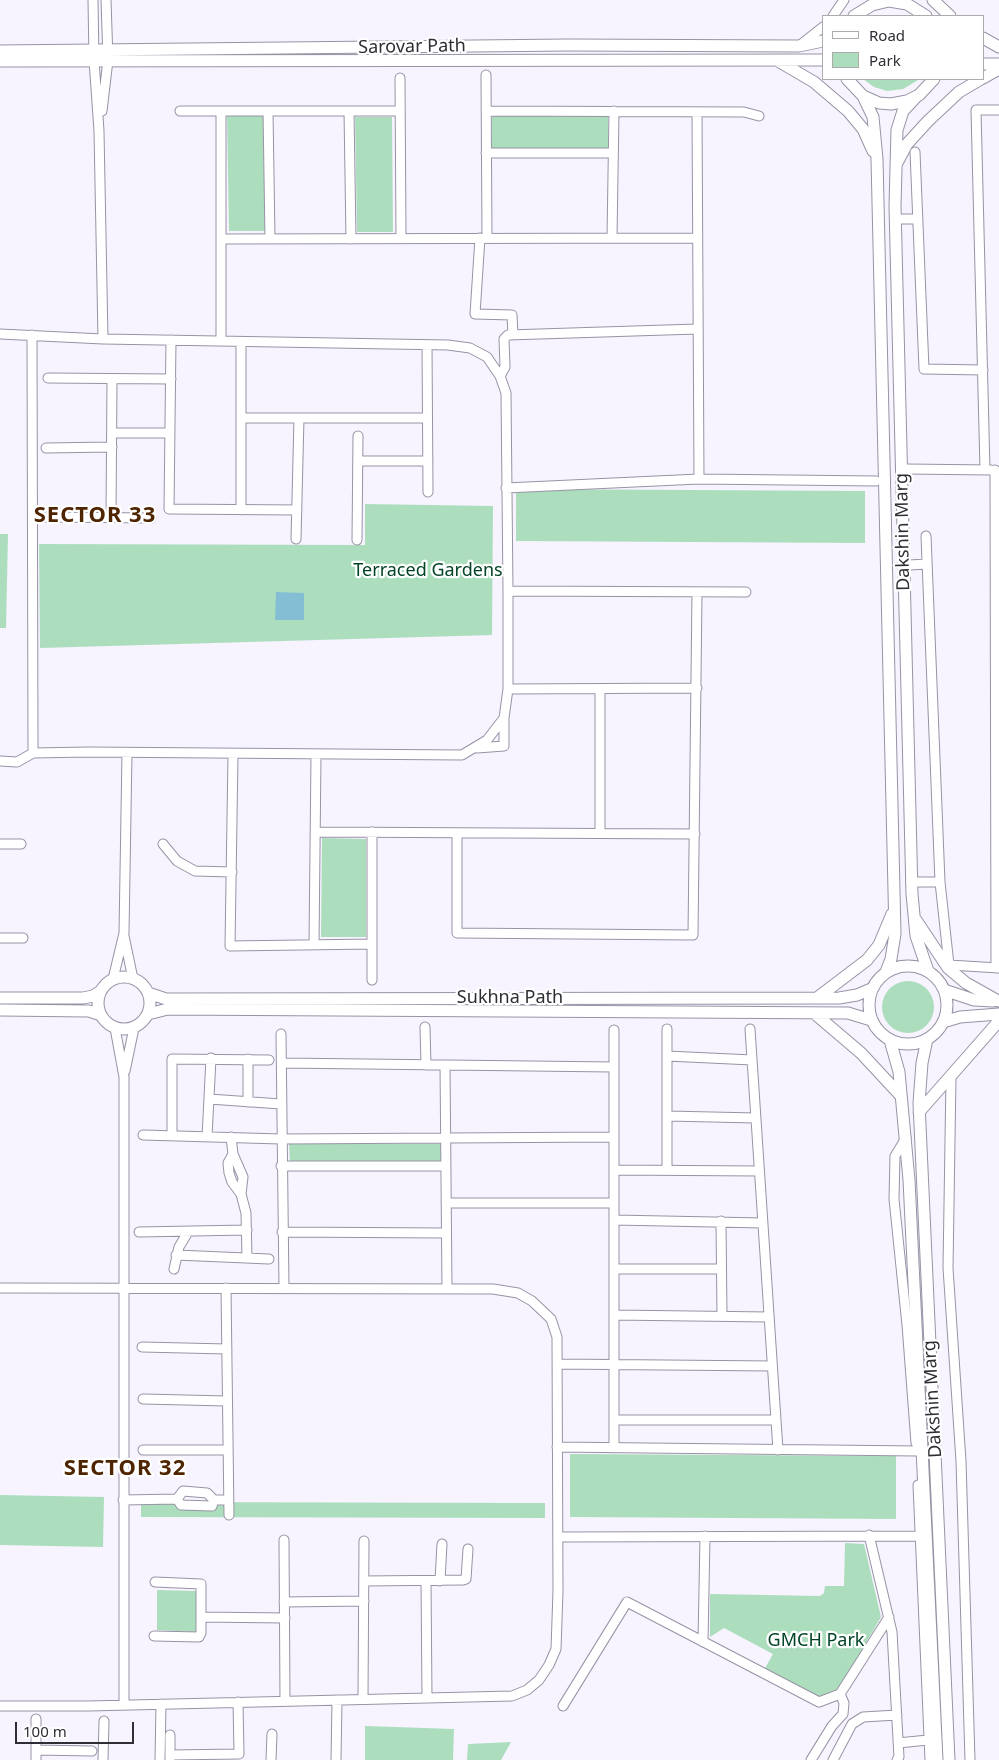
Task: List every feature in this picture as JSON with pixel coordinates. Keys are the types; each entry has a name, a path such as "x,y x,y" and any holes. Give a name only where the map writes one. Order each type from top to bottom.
{"main road":[{"path":"857,14 867,0"},
{"path":"933,0 949,15"},
{"path":"857,14 872,5 889,1 907,2 925,15"},
{"path":"984,39 999,48"},
{"name":"Sarovar Path","path":"108,55 568,46 799,46 822,41"},
{"path":"984,48 999,48"},
{"name":"Sarovar Path","path":"0,51 94,55 822,60"},
{"name":"Sarovar Path","path":"0,61 94,55"},
{"path":"776,60 814,82 848,111 863,129 877,160"},
{"path":"984,64 999,64"},
{"path":"984,77 999,69"},
{"path":"848,80 863,96 879,103 891,104 907,101 917,96"},
{"name":"Dakshin Marg","path":"928,971 916,936 911,882 895,219 897,130 903,111 917,96 927,89 933,80"},
{"path":"896,167 907,144 928,121 959,92 979,80"},
{"name":"Dakshin Marg","path":"863,96 873,117 877,160 894,909 893,951 886,972"},
{"path":"817,998 867,960 879,945 894,909"},
{"path":"914,916 948,968 966,984 998,1001"},
{"path":"901,966 912,966 928,971 939,981 944,990 947,1010 943,1022 927,1039 914,1044 903,1044 890,1040 877,1030 871,1020 869,997 871,989 886,972 901,966"},
{"path":"0,998 82,998 93,996 113,979 123,977 133,979 142,984 148,993 150,1002 148,1014 140,1025 134,1028 116,1028 106,1022 101,1016 98,1004 101,991"},
{"name":"Sukhna Path","path":"148,993 166,999 817,998 848,997 871,989"},
{"path":"944,990 974,1000 998,1001"},
{"name":"Sukhna Path","path":"148,1014 168,1009 848,1013 871,1020"},
{"path":"0,1010 89,1011 101,1016"},
{"path":"814,1013 861,1053 901,1096"},
{"path":"943,1022 960,1017 999,1014"},
{"path":"919,1112 999,1022"},
{"name":"Dakshin Marg","path":"927,1039 922,1063 919,1112 949,1760"},
{"name":"Dakshin Marg","path":"890,1040 899,1072 906,1138 924,1453 937,1760"}],"street":[{"path":"93,0 94,55 100,131 103,339"},
{"path":"100,131 108,55 106,0"},
{"path":"834,15 844,0"},
{"path":"799,46 822,28"},
{"path":"486,76 483,238 476,314 512,315 513,334"},
{"path":"400,78 401,238"},
{"path":"486,110 744,112 759,116"},
{"path":"926,536 940,882 949,965 998,968 996,579 993,470 983,370 976,110 999,110"},
{"path":"180,111 400,111"},
{"path":"221,111 221,341"},
{"path":"268,111 270,239"},
{"path":"350,111 351,239"},
{"path":"612,238 614,111"},
{"path":"697,112 698,479"},
{"path":"486,153 614,152"},
{"path":"915,152 924,369 983,370"},
{"path":"895,219 918,219"},
{"path":"222,239 697,238"},
{"path":"500,376 505,367 504,339 508,334 697,329"},
{"path":"0,334 103,339 427,345 470,348 486,357 500,376 506,393 508,591 506,663 508,689 504,718 504,746 476,748"},
{"path":"32,335 33,753"},
{"path":"171,340 169,509 297,510"},
{"path":"241,342 241,510"},
{"path":"427,345 428,492"},
{"path":"48,378 171,379"},
{"path":"112,378 112,518"},
{"path":"241,418 427,418"},
{"path":"296,539 299,418"},
{"path":"112,433 170,432"},
{"path":"357,540 358,436"},
{"path":"46,448 112,447"},
{"path":"358,461 428,461"},
{"path":"906,469 993,470"},
{"path":"506,488 698,479 876,481"},
{"path":"45,517 151,518"},
{"path":"909,565 927,564"},
{"path":"508,591 746,592"},
{"path":"456,833 457,933 693,935 697,592"},
{"path":"600,688 600,834"},
{"path":"508,689 696,688"},
{"path":"0,761 17,762 33,753 462,755 487,740 504,718"},
{"path":"127,753 124,933 133,979"},
{"path":"233,755 230,946 372,944"},
{"path":"314,944 316,755"},
{"path":"316,832 695,834"},
{"path":"372,832 372,980"},
{"path":"0,844 20,844"},
{"path":"163,844 177,862 196,871 232,872"},
{"path":"911,882 940,882"},
{"path":"113,979 124,933"},
{"path":"0,938 23,938"},
{"path":"425,1027 426,1065"},
{"path":"116,1028 124,1078 124,1705"},
{"path":"124,1078 134,1028"},
{"path":"750,1028 778,1450"},
{"path":"667,1029 668,1170"},
{"path":"614,1030 614,1448"},
{"path":"282,1034 281,1166 284,1288"},
{"path":"667,1056 752,1060"},
{"path":"208,1137 211,1058"},
{"path":"172,1136 172,1059 269,1060"},
{"path":"248,1059 248,1102"},
{"path":"282,1063 613,1067"},
{"path":"445,1065 444,1166 447,1289"},
{"path":"952,1077 948,1268 961,1461 970,1760"},
{"path":"209,1099 281,1104"},
{"path":"668,1116 756,1118"},
{"path":"142,1135 281,1139 613,1137"},
{"path":"231,1137 233,1154 228,1163 229,1172 232,1182 242,1194 247,1230 247,1258"},
{"path":"906,1138 895,1156 894,1200 908,1325 917,1451 930,1760"},
{"path":"281,1166 444,1166"},
{"path":"614,1170 759,1171"},
{"path":"446,1203 613,1203"},
{"path":"614,1220 763,1223"},
{"path":"721,1221 722,1316"},
{"path":"139,1232 247,1230"},
{"path":"174,1269 176,1255 188,1232"},
{"path":"282,1232 446,1233"},
{"path":"176,1255 269,1259"},
{"path":"614,1269 721,1269"},
{"path":"0,1288 493,1289 518,1293 532,1301 551,1319 557,1336 558,1537 556,1650 539,1680 527,1690 512,1696 0,1706"},
{"path":"226,1288 229,1515"},
{"path":"614,1315 769,1318"},
{"path":"142,1347 227,1350"},
{"path":"557,1364 772,1366"},
{"path":"143,1400 227,1402"},
{"path":"614,1420 775,1420"},
{"path":"557,1447 917,1451"},
{"path":"143,1450 227,1450"},
{"path":"177,1499 183,1491 207,1492 214,1500 228,1500"},
{"path":"123,1500 177,1499"},
{"path":"177,1499 181,1505 212,1506 214,1500"},
{"path":"869,1535 892,1632 899,1757 897,1760"},
{"path":"703,1642 705,1536"},
{"path":"558,1537 920,1536"},
{"path":"284,1540 285,1701"},
{"path":"363,1699 364,1541"},
{"path":"440,1581 442,1544"},
{"path":"364,1581 466,1579 468,1549"},
{"path":"426,1581 427,1698"},
{"path":"154,1636 199,1637 201,1617 201,1584 155,1582"},
{"path":"284,1602 364,1601"},
{"path":"563,1706 627,1602 819,1702 840,1694 889,1617"},
{"path":"201,1617 284,1618"},
{"path":"811,1760 832,1726 843,1714 844,1703 840,1694"},
{"path":"336,1760 337,1700"},
{"path":"170,1735 170,1758 239,1757 238,1702"},
{"path":"160,1760 161,1704"},
{"path":"833,1760 852,1724 863,1717 897,1715"},
{"path":"36,1719 36,1755 92,1751"},
{"path":"103,1760 104,1720"},
{"path":"271,1760 272,1734"},
{"path":"898,1743 928,1740"}],"green space":[{"path":"864,80 918,80 903,89 887,91 874,87"},
{"path":"492,115 608,115 608,149 492,149"},
{"path":"227,116 263,116 265,231 229,231"},
{"path":"355,117 392,117 393,232 357,232"},
{"path":"516,489 865,491 865,543 516,541"},
{"name":"Terraced Gardens","path":"365,504 493,506 492,635 40,648 39,544 365,545"},
{"path":"0,534 8,534 6,628 0,628"},
{"path":"322,838 366,839 366,937 321,937"},
{"path":"908,981 922,985 930,993 934,1007 930,1021 922,1029 908,1033 894,1029 886,1021 882,1007 886,993 894,985"},
{"path":"289,1144 441,1144 441,1162 290,1163"},
{"path":"570,1454 896,1456 896,1519 570,1517"},
{"path":"0,1495 104,1497 103,1547 0,1545"},
{"path":"141,1502 545,1503 545,1518 141,1517"},
{"name":"GMCH Park","path":"845,1543 864,1544 881,1617 838,1691 819,1699 764,1670 773,1654 724,1628 710,1637 710,1594 820,1596 824,1593 825,1586 844,1586"},
{"path":"157,1590 196,1591 196,1632 157,1630"},
{"path":"365,1726 454,1729 453,1760 365,1760"},
{"path":"511,1742 501,1760 467,1760 468,1744"}],"water":[{"path":"276,592 304,593 304,620 275,620"}],"district":[{"name":"SECTOR 33","path":"95,516"},
{"name":"SECTOR 32","path":"125,1469"}]}
